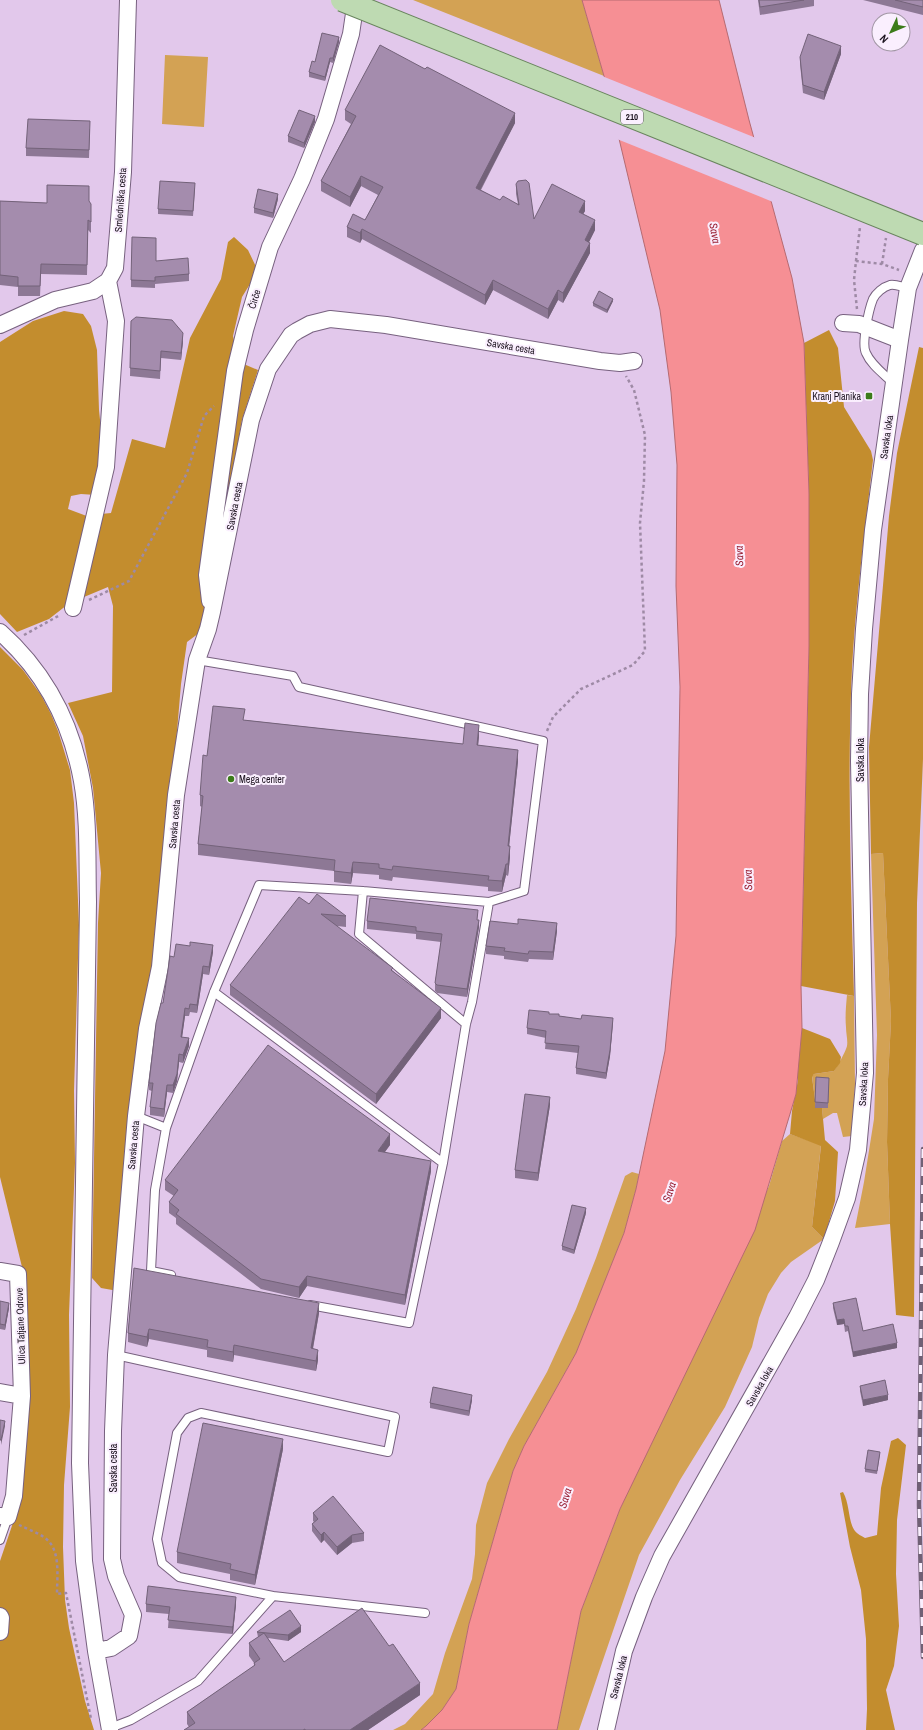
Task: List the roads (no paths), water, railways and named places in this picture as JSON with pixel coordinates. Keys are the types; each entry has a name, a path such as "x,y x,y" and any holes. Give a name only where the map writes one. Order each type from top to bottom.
{"main road":[{"name":"210","path":"342,0 923,234"}],"street":[{"name":"Smledniška cesta","path":"108,281 115,268 123,172 128,0"},
{"name":"Čirče","path":"212,612 207,575 235,371 244,330 270,247 302,179 326,119 351,34 356,0"},
{"name":"Savska loka","path":"606,1730 624,1651 644,1597 666,1549 797,1317 816,1280 847,1198 858,1150 865,1073 859,761 860,694 873,530 893,383 910,282 923,250"},
{"path":"0,326 55,300 93,291 108,281 116,321 106,467 73,608"},
{"name":"Savska cesta","path":"96,1651 111,1648 129,1636 133,1615 116,1576 112,1559 113,1431 116,1355 136,1116 147,1030 160,967 176,795 197,660 212,612 251,420 268,369 291,335 310,324 330,320 386,325 600,361 627,362"},
{"path":"856,324 900,340"},
{"path":"0,632 19,649 33,666 49,688 61,714 75,751 80,774 86,822 88,902 80,1463 84,1561 106,1726"},
{"name":"Ulica Tatjane Odrove","path":"0,1272 18,1274 22,1396 14,1496 4,1516"},
{"path":"0,1392 22,1396"},
{"path":"0,1616 0,1632"}],"lane":[{"path":"893,383 871,362 865,353 856,324 878,293 889,286 910,282"},
{"path":"182,1278 151,1271 155,1190 166,1128 214,992 259,885 363,891 489,902 524,891 543,741 299,686 293,676 197,660"},
{"path":"363,891 359,934 466,1024"},
{"path":"298,1303 409,1323 443,1163 466,1024 472,1002 489,902"},
{"path":"214,992 443,1163"},
{"path":"136,1116 166,1128"},
{"path":"116,1355 395,1417 388,1452 201,1413 188,1418 177,1433 157,1539 162,1563 179,1577 273,1596 425,1613"},
{"path":"0,1540 4,1516"},
{"path":"106,1726 131,1720 198,1681 273,1596"}],"water":[{"name":"Sava","path":"582,0 719,0 749,120 792,278 804,343 809,494 809,646 801,986 802,1028 796,1094 755,1230 620,1509 581,1611 557,1730 421,1730 442,1710 456,1689 469,1624 513,1471 524,1446 576,1353 624,1233 636,1189 665,1051 676,936 680,687 676,586 677,465 671,392 660,310 604,76"}],"railway":[{"path":"923,1149 919,1505 923,1657"}],"place":[{"name":"Kranj Planika","path":"869,396"},
{"name":"Mega center","path":"231,779"}]}
